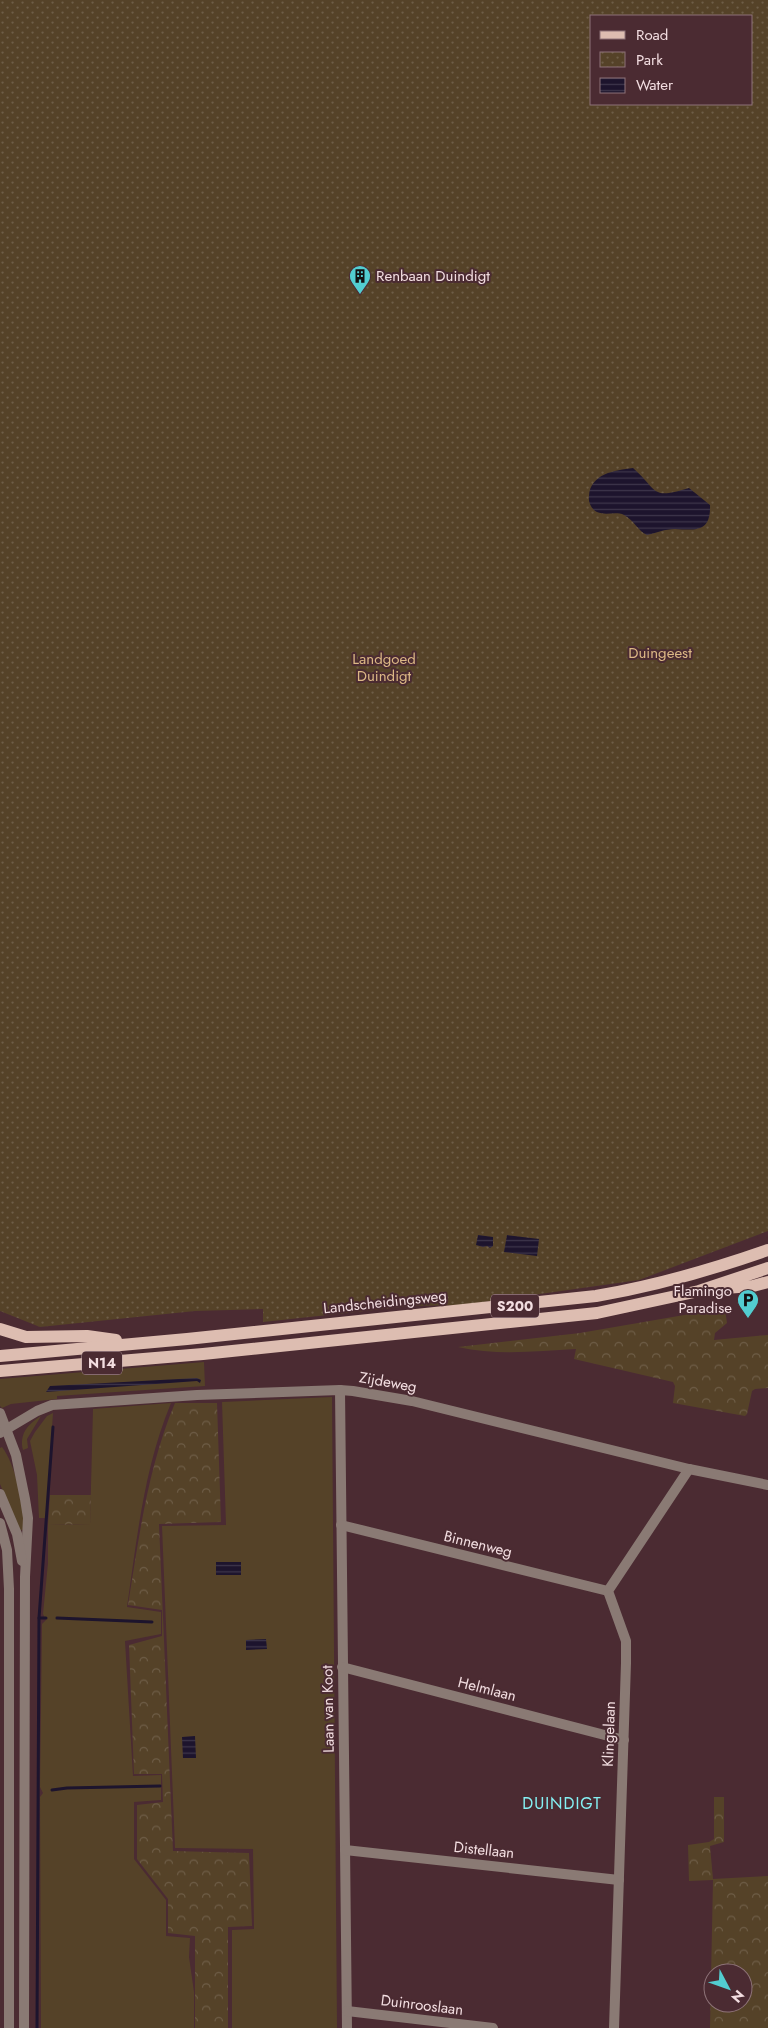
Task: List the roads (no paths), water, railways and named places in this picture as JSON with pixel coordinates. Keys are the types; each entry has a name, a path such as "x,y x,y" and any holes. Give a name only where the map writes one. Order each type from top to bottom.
{"main road":[{"name":"Landscheidingsweg","path":"0,1356 596,1296 645,1287 707,1271 768,1250"},
{"name":"S200","path":"203,1354 597,1313 699,1291 768,1268"},
{"path":"699,1291 753,1286 768,1282"},
{"name":"N14","path":"0,1329 26,1337 87,1336 138,1343"},
{"name":"N14","path":"0,1372 203,1354"}],"street":[{"name":"Zijdeweg","path":"3,1430 37,1410 52,1405 340,1390 412,1401 689,1469 768,1485"},
{"name":"Laan van Koot","path":"340,1390 347,2028"},
{"path":"0,1413 3,1430 16,1455 28,1518 25,1577 24,2028"},
{"path":"608,1591 689,1469"},
{"path":"0,1494 17,1534 25,1577"},
{"path":"0,1522 7,1550 9,1589 4,2003 9,2028"},
{"name":"Binnenweg","path":"341,1525 608,1591"},
{"name":"Klingelaan","path":"608,1591 626,1641 614,2028"},
{"name":"Helmlaan","path":"342,1668 624,1740"},
{"name":"Distellaan","path":"345,1850 619,1880"},
{"name":"Duinrooslaan","path":"347,2011 493,2028"}],"water":[{"path":"633,468 652,488 661,493 676,492 689,488 710,505 708,521 700,528 689,530 671,529 647,535 624,515 618,513 604,514 593,509 589,498 590,489 594,483 605,474"},
{"path":"478,1235 493,1237 493,1246 490,1248 476,1245"},
{"path":"507,1235 539,1239 537,1256 504,1252"},
{"path":"197,1378 201,1380 200,1383 197,1381 46,1392 50,1386"},
{"path":"216,1562 241,1562 241,1575 216,1575"},
{"path":"266,1639 267,1649 246,1650 246,1640"},
{"path":"195,1736 196,1758 183,1758 182,1737"}],"waterway":[{"path":"37,2028 39,1618 53,1427"},
{"path":"39,1618 46,1618"},
{"path":"57,1618 152,1622"},
{"path":"52,1790 160,1786"}],"place":[{"name":"Renbaan Duindigt","path":"360,295"},
{"name":"Flamingo Paradise","path":"748,1319"}],"district":[{"name":"DUINDIGT","path":"562,1803"}],"park label":[{"name":"Duingeest","path":"660,653"},
{"name":"Landgoed Duindigt","path":"384,668"}]}
